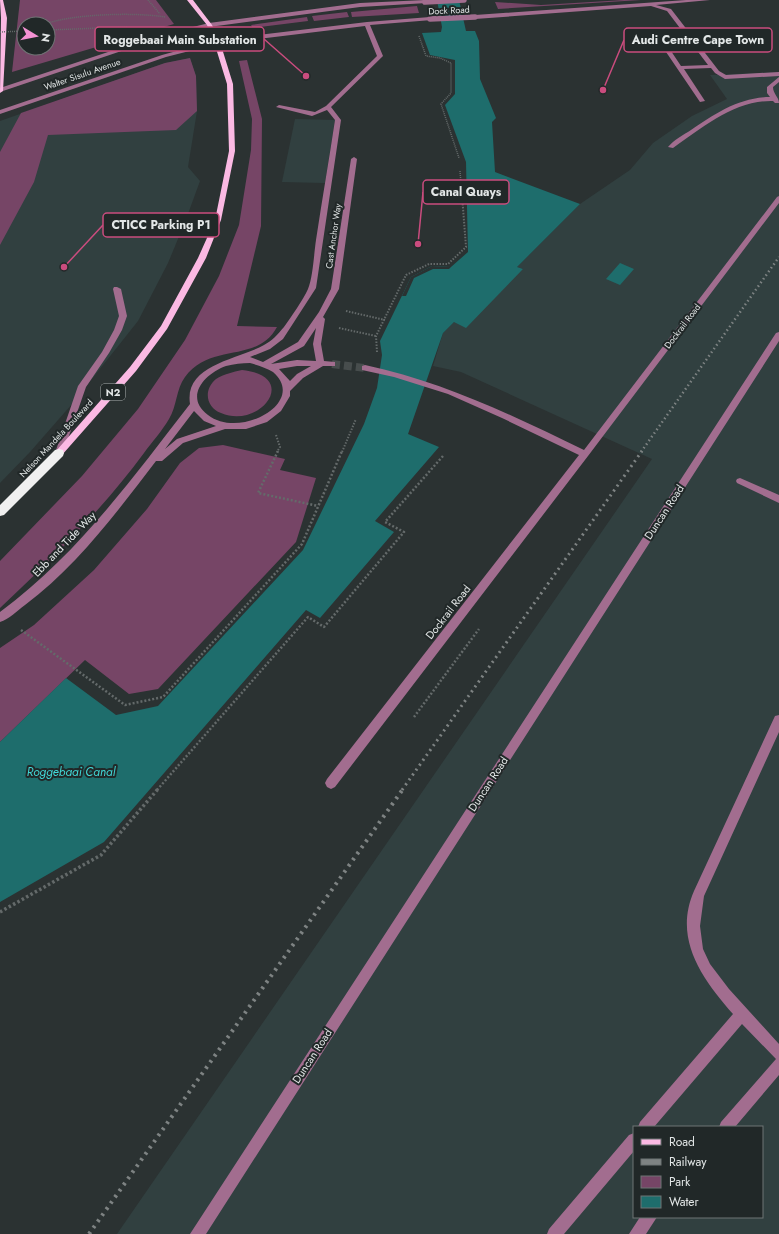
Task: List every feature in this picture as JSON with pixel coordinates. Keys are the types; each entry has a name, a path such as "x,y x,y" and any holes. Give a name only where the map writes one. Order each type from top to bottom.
{"highway":[{"name":"Nelson Mandela Boulevard","path":"0,512 59,453"}],"main road":[{"path":"0,0 4,18 0,91"},
{"name":"Nelson Mandela Boulevard","path":"59,453 133,369 164,327 205,251 218,220 232,151 230,84 217,42 209,24 190,0"}],"street":[{"name":"Dock Road","path":"209,24 358,3 464,0"},
{"name":"Dock Road","path":"217,42 367,24 476,17 644,3 707,0"},
{"path":"644,3 669,10 717,72 725,77 779,74"},
{"name":"Walter Sisulu Avenue","path":"0,91 155,38 209,24"},
{"path":"278,107 312,114 328,107 380,56 367,24"},
{"name":"Walter Sisulu Avenue","path":"0,112 164,56 217,42"},
{"path":"667,50 702,101"},
{"path":"679,68 712,66"},
{"path":"779,79 770,87 770,93 779,103"},
{"path":"671,147 702,125 743,103 756,99 774,98"},
{"path":"268,365 284,379 288,389 286,400 279,410 269,418 255,424 240,427 225,426 211,422 200,415 194,405 192,394 197,383 206,373 219,365 235,361 267,347 280,337 288,327 312,288 338,120 328,107"},
{"name":"Cast Anchor Way","path":"268,365 301,344 322,313 337,285 354,159"},
{"name":"Dockrail Road","path":"331,783 585,454 779,198"},
{"path":"59,453 82,386 105,353 118,330 123,316 117,289"},
{"name":"Cast Anchor Way","path":"321,364 318,352 317,335 322,313"},
{"name":"Duncan Road","path":"197,1234 779,335"},
{"path":"235,361 251,360 268,365 297,363 332,364"},
{"path":"288,389 300,376 321,364"},
{"path":"370,368 423,381 445,389 482,404 585,454"},
{"name":"Ebb and Tide Way","path":"1,617 52,575 105,518 194,405"},
{"name":"Ebb and Tide Way","path":"137,479 180,441 225,426"},
{"path":"740,481 779,499"},
{"path":"779,720 698,895 693,924 698,955 714,981 779,1054"},
{"path":"647,1126 743,1013"},
{"path":"727,1126 779,1065"},
{"path":"554,1234 633,1141"},
{"path":"636,1234 649,1218"}],"path":[{"path":"148,0 160,15 166,18"},
{"path":"56,20 62,18 160,15"},
{"path":"56,30 131,27"},
{"path":"0,32 16,31"},
{"path":"418,32 426,56 440,58 451,63 451,93 441,104 459,158"},
{"path":"377,356 376,336 406,275 429,264 448,264 466,247 460,171"},
{"path":"344,311 385,320"},
{"path":"335,327 376,336"},
{"path":"269,418 280,447 258,493 318,506"},
{"path":"1,617 125,705 163,697 302,544 356,419"},
{"path":"0,912 101,855 308,617 324,627 404,532 385,522 443,456"}],"shaded area":[{"path":"190,58 196,76 197,111 188,167 200,181 168,263 138,321 72,404 30,452 0,483 0,121 165,63"},
{"path":"779,72 779,1234 117,1234 652,459 461,372 433,366 443,333 454,322 523,269 517,267 580,204 630,170 653,143 692,116 727,99 710,75"},
{"path":"295,119 335,120 325,183 282,182"}],"green space":[{"path":"20,0 156,0 174,24 12,72 16,36 16,56 56,56 56,16 18,16"},
{"path":"641,0 498,9 495,2 541,5"},
{"path":"417,6 419,13 352,17 351,12"},
{"path":"347,12 349,17 314,21 312,16"},
{"path":"307,17 308,21 253,28 251,25"},
{"path":"190,58 196,76 197,111 176,130 48,135 34,182 0,245 0,152 21,113 165,63"},
{"path":"247,60 262,119 261,226 237,326 277,327 268,338 258,346 208,360 196,366 185,377 180,387 172,414 128,474 76,534 0,608 0,561 82,476 138,409 185,340 219,276 239,225 251,150 252,119 239,61"},
{"path":"242,370 260,374 269,382 272,391 268,400 260,408 249,414 236,416 221,413 209,403 209,388 216,379 232,372"},
{"path":"223,445 285,459 280,470 316,478 296,542 158,689 129,694 85,660 0,742 0,648 34,625 94,570 147,509 180,463 199,448"}],"water":[{"name":"Roggebaai Canal","path":"437,0 459,0 466,31 475,31 479,41 480,79 496,118 492,122 495,172 580,204 517,267 523,269 466,328 454,322 443,333 408,434 439,447 375,521 394,532 320,618 306,610 104,842 0,902 0,742 66,678 116,715 158,706 303,550 364,424 377,388 382,355 380,341 411,277 432,266 451,267 468,252 466,162 445,105 455,94 455,60 430,55 422,33 441,32 442,27"},
{"path":"620,263 634,269 620,285 606,279"}],"pier":[{"path":"432,266 451,267 449,269 433,269 414,278 406,296 402,296 411,277"}],"tunnel":[{"path":"332,364 365,368"}],"railway":[{"path":"641,452 779,257"},
{"path":"402,790 642,451"},
{"path":"89,1234 403,789"}],"place":[{"name":"Roggebaai Main Substation","path":"306,76"},
{"name":"Audi Centre Cape Town","path":"603,90"},
{"name":"Canal Quays","path":"418,244"},
{"name":"CTICC Parking P1","path":"64,267"}]}
